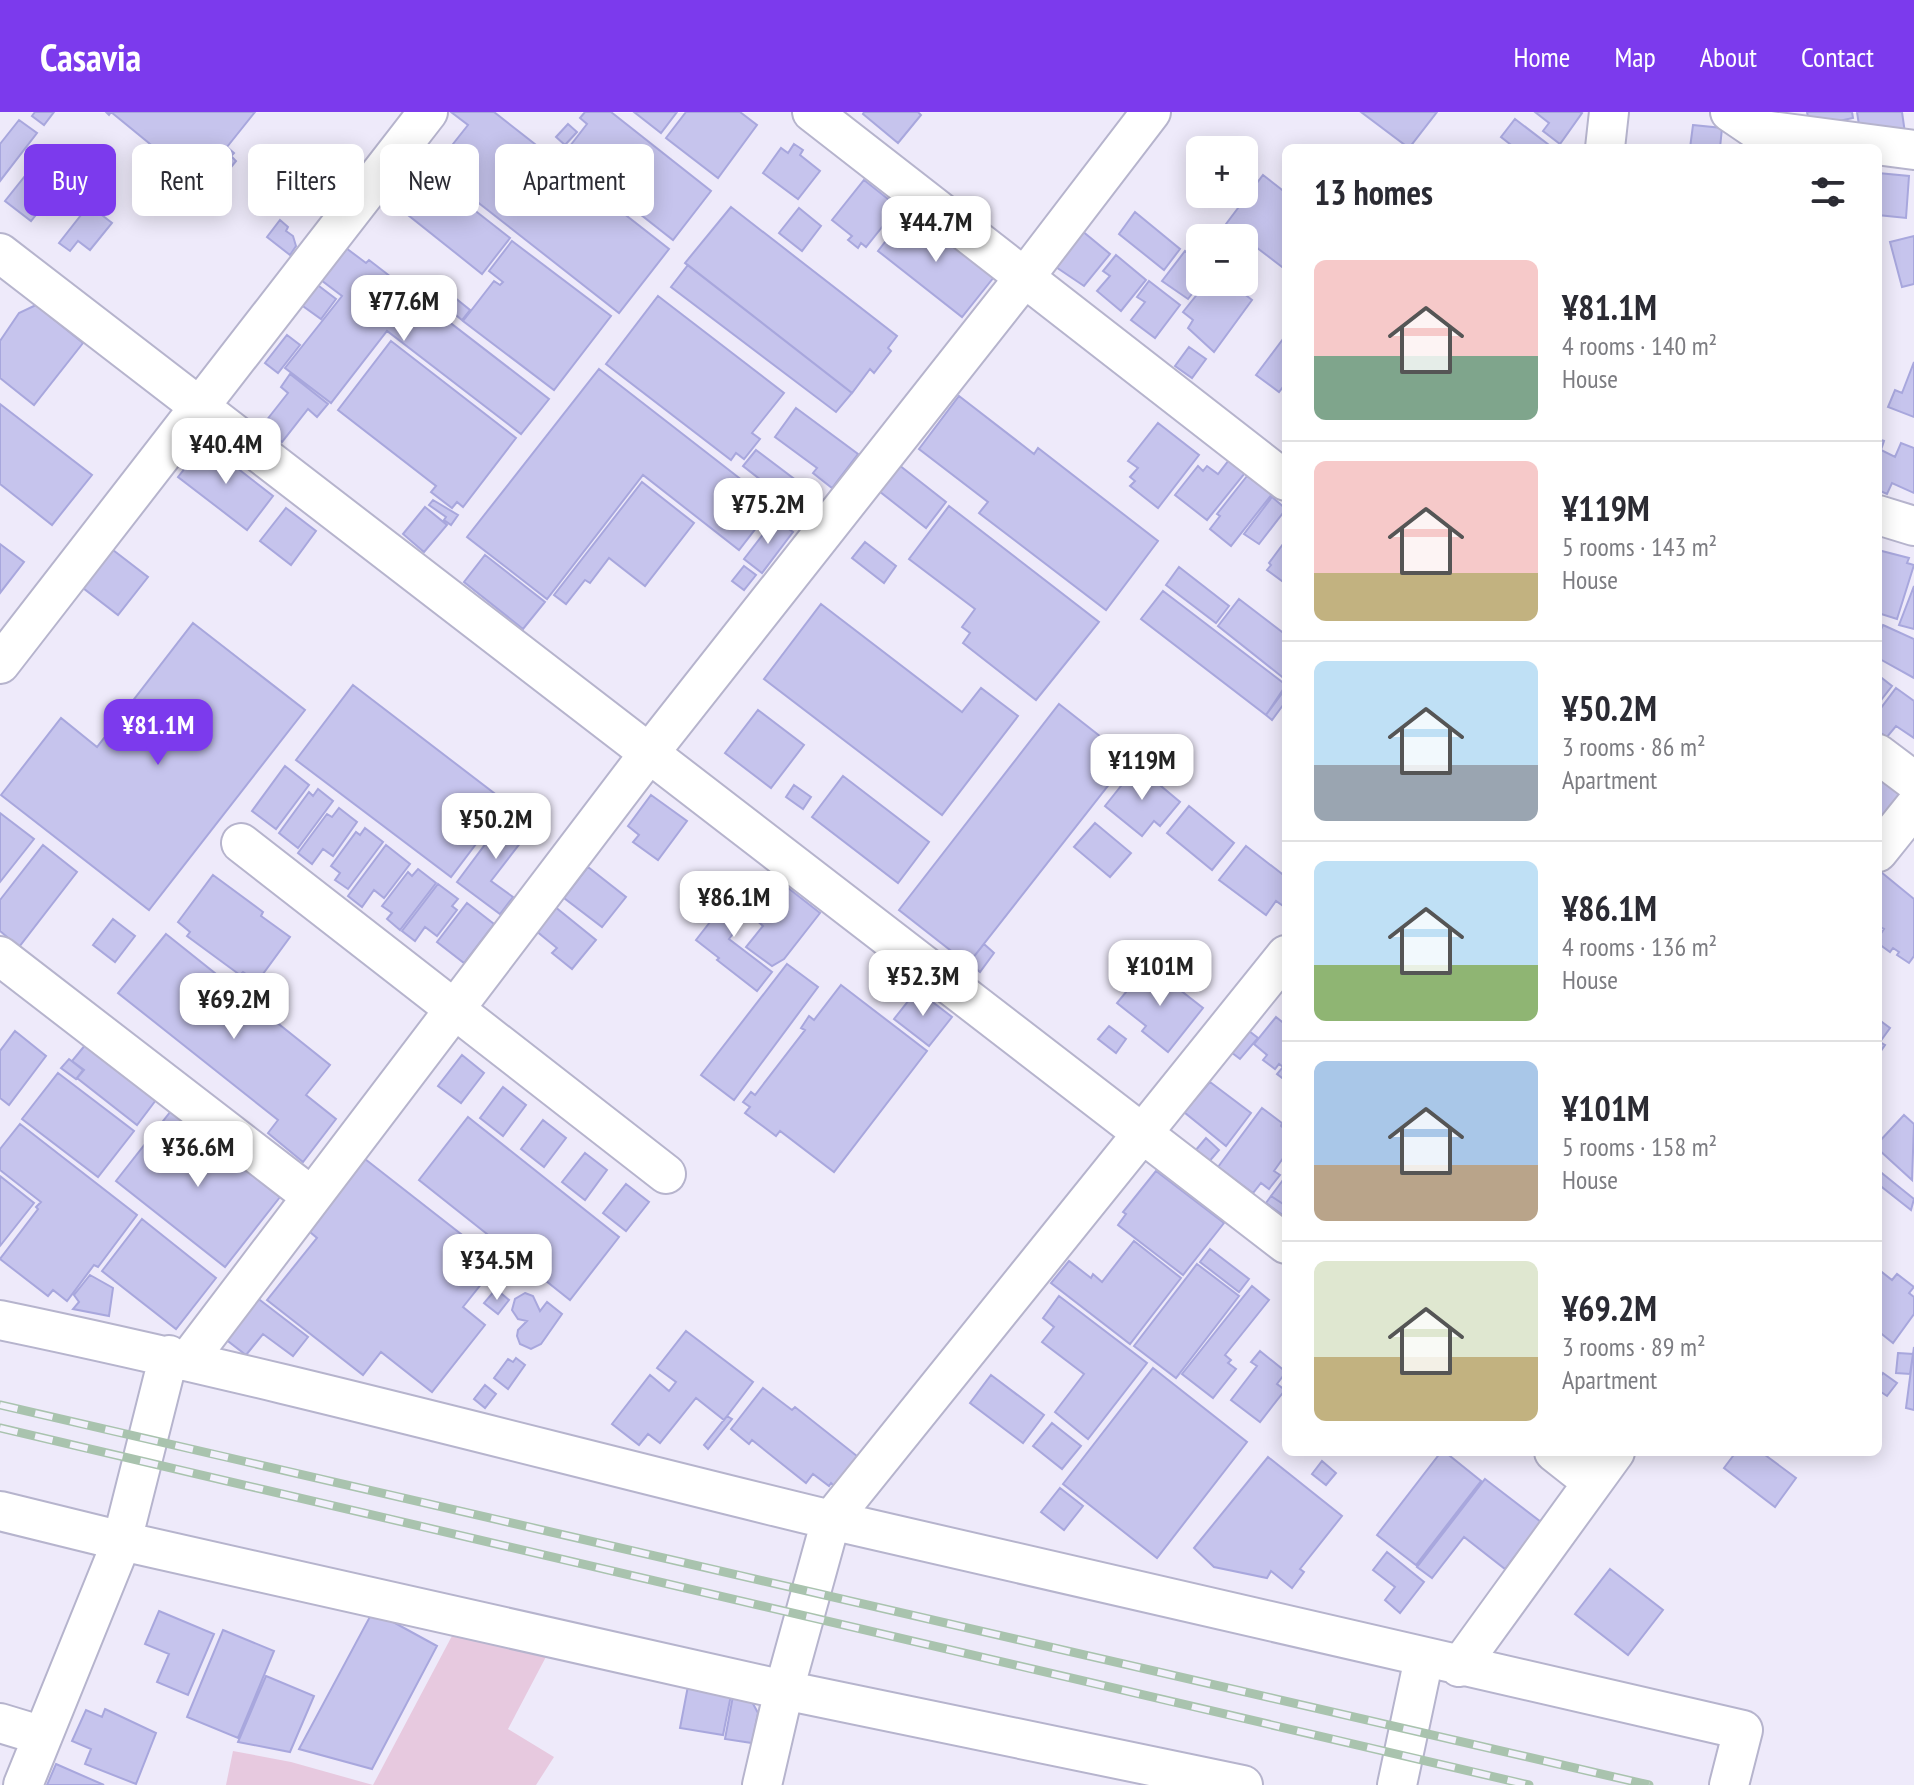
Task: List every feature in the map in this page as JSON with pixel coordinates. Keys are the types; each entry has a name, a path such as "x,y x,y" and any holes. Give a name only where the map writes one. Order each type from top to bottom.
{"street":[{"path":"0,664 428,112"},
{"path":"812,112 1282,478"},
{"path":"23,1785 122,1541 178,1358 311,1196 650,752 1151,112"},
{"path":"1605,144 1609,112"},
{"path":"1730,112 1755,129 1869,144"},
{"path":"1882,146 1914,150"},
{"path":"0,253 1282,1241"},
{"path":"1882,516 1914,526"},
{"path":"1882,757 1914,781"},
{"path":"1882,847 1914,807"},
{"path":"241,843 666,1174"},
{"path":"0,956 311,1196"},
{"path":"762,1785 784,1690 831,1520 1282,960"},
{"path":"0,1320 178,1358 831,1520 1743,1730 1729,1785"},
{"path":"1559,1456 1592,1482"},
{"path":"1397,1785 1442,1662 1612,1456"},
{"path":"0,1511 784,1690 1243,1785"},
{"path":"0,1723 43,1736"}],"shaded area":[{"path":"453,1634 548,1653 508,1729 554,1757 536,1785 373,1785"},
{"path":"233,1751 291,1762 373,1785 226,1785"}],"building":[{"path":"35,112 54,112 44,125 32,116"},
{"path":"111,112 255,112 229,144 150,144"},
{"path":"451,112 494,112 535,144 495,144 495,216 479,203 479,144 453,144 468,125"},
{"path":"585,112 611,112 652,144 572,144 587,124 580,118"},
{"path":"634,112 677,112 661,133"},
{"path":"686,112 740,112 757,125 718,178 666,138"},
{"path":"864,112 918,112 921,115 898,143"},
{"path":"1361,112 1437,112 1412,144 1404,144"},
{"path":"1535,112 1582,113 1560,144 1543,131 1549,123"},
{"path":"1807,112 1852,112 1853,118 1810,127"},
{"path":"1857,112 1902,112 1905,133 1860,132"},
{"path":"1515,119 1548,144 1510,144 1501,137"},
{"path":"19,120 37,133 29,144 24,144 24,150 0,181 0,144"},
{"path":"568,124 577,132 566,144 556,137"},
{"path":"1693,125 1722,128 1720,144 1691,144"},
{"path":"794,144 803,150 800,155 820,171 798,199 763,173 781,148 788,153"},
{"path":"654,146 711,191 673,240 642,216 654,216"},
{"path":"1882,173 1909,176 1906,218 1882,215"},
{"path":"1263,175 1282,190 1282,267 1258,249 1258,224 1226,224 1238,208 1258,208 1258,182"},
{"path":"24,177 24,216 5,201"},
{"path":"864,180 898,207 866,247 861,243 858,248 848,240 852,236 832,220"},
{"path":"731,207 897,336 888,348 891,351 874,373 870,369 852,393 685,263"},
{"path":"799,208 821,226 802,251 779,233"},
{"path":"909,211 994,277 962,317 878,251"},
{"path":"1135,212 1180,249 1164,270 1119,234"},
{"path":"479,214 510,238 482,274 409,216"},
{"path":"80,216 103,216 112,223 90,250 78,241 70,251 59,243"},
{"path":"495,216 627,216 669,249 619,313"},
{"path":"280,220 288,227 286,231 293,236 296,246 290,255 267,237"},
{"path":"1081,230 1110,254 1084,286 1053,265"},
{"path":"1914,236 1914,284 1902,287 1890,242"},
{"path":"512,241 611,316 554,390 463,321 494,281 500,285 503,282 489,271"},
{"path":"346,248 366,263 369,260 549,399 521,434 387,331 331,403 285,368 342,296 321,280"},
{"path":"1185,251 1186,296 1190,296 1188,299 1162,281"},
{"path":"1116,255 1146,280 1121,311 1097,291 1110,276 1103,271"},
{"path":"688,265 852,393 836,412 671,287"},
{"path":"1149,281 1180,305 1155,338 1131,320 1145,302 1137,297"},
{"path":"315,283 336,299 321,319 300,304"},
{"path":"658,296 784,393 752,433 760,439 744,459 736,453 731,460 606,364"},
{"path":"1196,296 1247,296 1252,300 1214,352 1188,328 1193,320 1183,312"},
{"path":"454,297 470,310 462,320 446,307"},
{"path":"36,305 83,343 34,405 0,378 0,341 19,313"},
{"path":"287,335 300,345 278,373 265,363"},
{"path":"1282,340 1282,388 1279,392 1256,375"},
{"path":"391,341 516,438 463,507 457,502 452,508 431,492 436,486 338,410"},
{"path":"1189,347 1206,359 1192,378 1175,366"},
{"path":"1914,362 1914,417 1888,407 1895,390 1902,393"},
{"path":"599,369 774,505 739,550 643,475 547,599 467,537"},
{"path":"290,374 328,404 317,417 308,409 282,442 262,426 288,393 281,387"},
{"path":"959,396 1034,454 1038,448 1158,541 1106,610 979,513 988,502 919,449"},
{"path":"0,404 92,475 52,525 0,484"},
{"path":"796,408 858,454 832,488 813,473 817,468 775,437"},
{"path":"1158,423 1199,455 1158,508 1130,486 1135,481 1130,477 1138,468 1128,461"},
{"path":"205,443 273,496 247,530 178,477"},
{"path":"1901,443 1914,448 1914,493 1892,483 1887,494 1882,492 1882,450 1895,457"},
{"path":"756,450 797,481 784,498 743,466"},
{"path":"1229,460 1245,473 1207,520 1175,495 1198,466 1203,471 1207,466 1218,474"},
{"path":"899,465 946,502 926,528 879,491"},
{"path":"1247,476 1272,494 1231,546 1210,529 1220,516 1217,514"},
{"path":"642,482 694,523 645,586 609,558 590,583 585,580 566,604 554,595"},
{"path":"1272,497 1282,506 1282,514 1259,544 1244,534"},
{"path":"433,500 458,515 451,525 444,520 446,517 429,505"},
{"path":"949,506 1099,622 1036,700 963,643 970,633 962,627 975,609 909,559"},
{"path":"425,507 447,525 424,552 403,534"},
{"path":"286,508 316,531 291,565 260,541"},
{"path":"775,519 793,532 762,573 744,559"},
{"path":"865,542 896,566 884,583 852,558"},
{"path":"0,544 24,562 0,593"},
{"path":"1282,545 1282,581 1267,570 1271,565 1269,563"},
{"path":"113,550 148,577 118,615 83,588"},
{"path":"1882,551 1909,558 1907,563 1914,565 1897,619 1882,614"},
{"path":"485,555 545,602 523,629 464,582"},
{"path":"744,566 756,575 744,590 732,581"},
{"path":"1179,567 1229,606 1216,623 1166,585"},
{"path":"1914,586 1914,629 1899,625"},
{"path":"1163,591 1282,682 1282,691 1266,715 1141,619"},
{"path":"1239,599 1282,632 1282,677 1218,626"},
{"path":"821,604 962,712 981,688 1018,716 942,815 764,679"},
{"path":"193,623 305,710 149,910 1,795 61,718 97,747"},
{"path":"1883,625 1914,639 1914,678 1882,660"},
{"path":"1882,678 1892,686 1882,699"},
{"path":"353,685 507,803 451,877 296,760"},
{"path":"1896,688 1914,701 1914,738 1896,726 1887,737 1882,734 1882,707"},
{"path":"1282,693 1282,706 1272,720 1266,715"},
{"path":"1059,704 1129,759 968,964 899,910"},
{"path":"758,710 804,745 771,788 725,753"},
{"path":"285,766 309,785 276,829 252,811"},
{"path":"1137,766 1180,802 1160,826 1154,821 1142,836 1105,806"},
{"path":"843,776 929,842 898,883 812,817"},
{"path":"1882,778 1901,792 1882,818"},
{"path":"794,785 811,797 803,809 786,797"},
{"path":"318,789 333,801 298,848 279,833 309,792 313,796"},
{"path":"651,795 687,821 658,860 633,842 639,835 628,826"},
{"path":"1189,806 1234,843 1212,870 1167,833"},
{"path":"513,807 535,824 491,881 513,897 500,914 457,882"},
{"path":"339,808 357,822 333,856 323,849 312,864 298,853 327,814 332,817"},
{"path":"0,813 34,839 0,882"},
{"path":"1095,823 1131,853 1110,877 1074,847"},
{"path":"365,828 383,842 348,889 335,880 340,873 331,866 356,832 360,835"},
{"path":"43,845 77,872 19,947 0,931 0,900"},
{"path":"386,845 410,864 384,898 374,890 362,907 348,896"},
{"path":"1246,846 1282,874 1282,905 1276,901 1266,915 1219,880"},
{"path":"588,867 626,897 602,927 564,898"},
{"path":"418,869 436,883 400,930 387,919 392,913 382,906 408,872 412,876"},
{"path":"1882,873 1914,899 1914,956 1909,963 1893,948 1890,952 1882,946"},
{"path":"213,875 263,912 261,916 290,937 257,982 243,972 240,975 187,936 190,932 178,922"},
{"path":"438,884 458,899 452,906 457,910 437,936 425,927 415,941 402,931"},
{"path":"783,884 820,913 784,959 772,966 746,947 763,926 755,919"},
{"path":"739,885 759,900 729,939 772,972 757,991 696,940"},
{"path":"467,903 494,924 464,963 437,942"},
{"path":"554,906 596,940 572,969 552,953 557,948 535,930"},
{"path":"113,919 135,936 115,962 93,945"},
{"path":"166,934 330,1065 306,1095 336,1119 303,1162 268,1133 278,1120 118,993"},
{"path":"984,944 994,953 980,972 969,963"},
{"path":"1172,958 1194,975 1185,987 1163,970"},
{"path":"787,964 818,987 734,1100 701,1075"},
{"path":"1148,965 1203,1008 1168,1052 1142,1031 1146,1026 1117,1003"},
{"path":"841,985 927,1051 834,1172 780,1131 776,1136 745,1113 750,1107 743,1102 751,1092 755,1095 805,1030 801,1028 809,1016 814,1020"},
{"path":"917,990 952,1017 929,1046 894,1019"},
{"path":"1276,1017 1282,1022 1282,1066 1279,1064 1275,1069 1263,1060 1267,1055 1254,1044"},
{"path":"1882,1022 1890,1028 1882,1039"},
{"path":"1109,1026 1126,1039 1116,1053 1098,1039"},
{"path":"15,1031 46,1056 9,1105 0,1098 0,1051"},
{"path":"1249,1031 1258,1038 1240,1059 1231,1052"},
{"path":"86,1044 156,1100 137,1125 77,1078 84,1070 72,1061"},
{"path":"462,1055 484,1073 461,1103 438,1086"},
{"path":"69,1059 83,1070 76,1079 61,1068"},
{"path":"58,1073 134,1131 98,1177 22,1119"},
{"path":"1210,1082 1251,1113 1226,1146 1184,1112"},
{"path":"503,1087 526,1105 503,1136 480,1118"},
{"path":"1262,1108 1282,1123 1282,1160 1274,1171 1280,1175 1269,1189 1261,1183 1253,1193 1218,1167"},
{"path":"171,1111 280,1197 225,1267 116,1181"},
{"path":"1904,1115 1914,1124 1912,1180 1882,1153 1882,1139"},
{"path":"468,1117 619,1237 570,1300 419,1180"},
{"path":"543,1120 566,1138 544,1167 521,1149"},
{"path":"20,1124 137,1215 98,1267 94,1265 67,1301 53,1290 48,1296 0,1259 41,1202 0,1170 0,1149"},
{"path":"1206,1138 1219,1150 1208,1163 1195,1151"},
{"path":"585,1153 607,1170 585,1200 562,1182"},
{"path":"365,1159 498,1263 463,1307 485,1325 432,1392 381,1352 363,1375 267,1300 317,1238 310,1232"},
{"path":"1156,1171 1224,1223 1183,1275 1118,1225 1126,1214 1123,1212"},
{"path":"1882,1173 1914,1199 1911,1210 1882,1187"},
{"path":"0,1176 34,1203 0,1246"},
{"path":"1282,1181 1282,1203 1271,1196"},
{"path":"626,1184 649,1202 626,1231 603,1213"},
{"path":"1271,1196 1282,1203 1282,1215 1266,1203"},
{"path":"142,1219 216,1278 176,1329 102,1271"},
{"path":"1134,1241 1181,1278 1130,1344 1051,1283 1069,1261 1091,1278 1093,1274 1102,1282"},
{"path":"1210,1249 1249,1279 1239,1292 1200,1262"},
{"path":"1197,1264 1239,1296 1176,1378 1134,1346"},
{"path":"1882,1272 1892,1280 1897,1274 1914,1287 1909,1293 1914,1297 1914,1314 1893,1343 1882,1334"},
{"path":"90,1275 113,1288 109,1316 73,1309 79,1302 74,1295"},
{"path":"1252,1286 1269,1300 1225,1355 1231,1360 1228,1363 1236,1369 1213,1398 1182,1374"},
{"path":"496,1289 509,1300 498,1314 484,1303"},
{"path":"525,1293 533,1296 540,1311 547,1302 562,1314 541,1344 531,1349 520,1344 517,1336 518,1330 527,1321 518,1319 512,1310 515,1299"},
{"path":"1059,1296 1147,1363 1088,1439 1055,1412 1084,1374 1042,1342 1054,1327 1043,1318"},
{"path":"256,1297 308,1337 293,1356 263,1334 246,1355 224,1338"},
{"path":"686,1331 753,1382 724,1420 696,1398 660,1443 648,1434 639,1445 612,1424 650,1375 669,1391 676,1382 657,1368"},
{"path":"1914,1347 1914,1410 1906,1408"},
{"path":"1260,1351 1282,1369 1282,1377 1277,1384 1282,1388 1282,1394 1260,1422 1231,1400 1257,1366 1251,1362"},
{"path":"1898,1353 1913,1354 1910,1374 1896,1373"},
{"path":"516,1358 525,1365 508,1389 494,1378 508,1359 513,1362"},
{"path":"1153,1368 1247,1442 1157,1558 1063,1484"},
{"path":"1882,1374 1897,1383 1887,1396 1882,1393"},
{"path":"991,1375 1044,1415 1023,1443 970,1403"},
{"path":"485,1385 496,1394 485,1408 474,1399"},
{"path":"763,1388 792,1410 795,1407 862,1460 835,1487 813,1474 806,1483 752,1440 749,1444 731,1429"},
{"path":"727,1416 732,1419 708,1449 704,1445"},
{"path":"1052,1423 1081,1446 1062,1469 1033,1446"},
{"path":"1438,1456 1450,1456 1481,1481 1416,1565 1377,1535"},
{"path":"1733,1456 1766,1456 1796,1478 1775,1507 1724,1468"},
{"path":"1268,1457 1342,1516 1300,1569 1304,1572 1292,1588 1271,1571 1267,1578 1214,1567 1194,1548"},
{"path":"1322,1461 1336,1473 1326,1485 1312,1474"},
{"path":"1485,1479 1541,1522 1505,1569 1464,1537 1432,1578 1417,1567"},
{"path":"1060,1488 1083,1506 1064,1530 1041,1512"},
{"path":"1387,1552 1424,1582 1400,1613 1385,1600 1395,1587 1373,1570"},
{"path":"1610,1569 1663,1610 1628,1655 1575,1614"},
{"path":"159,1611 214,1634 188,1695 157,1682 169,1654 145,1644"},
{"path":"373,1611 437,1646 372,1769 299,1749"},
{"path":"223,1630 274,1651 238,1738 187,1717"},
{"path":"266,1676 314,1696 290,1752 238,1742"},
{"path":"688,1686 731,1695 723,1735 680,1728"},
{"path":"733,1696 751,1700 758,1713 752,1743 725,1739"},
{"path":"105,1709 156,1733 136,1784 85,1764 91,1749 72,1741 86,1710 102,1717"},
{"path":"56,1764 104,1785 47,1785"}],"railway":[{"path":"0,1405 1649,1785"},
{"path":"0,1428 1529,1785"}]}
